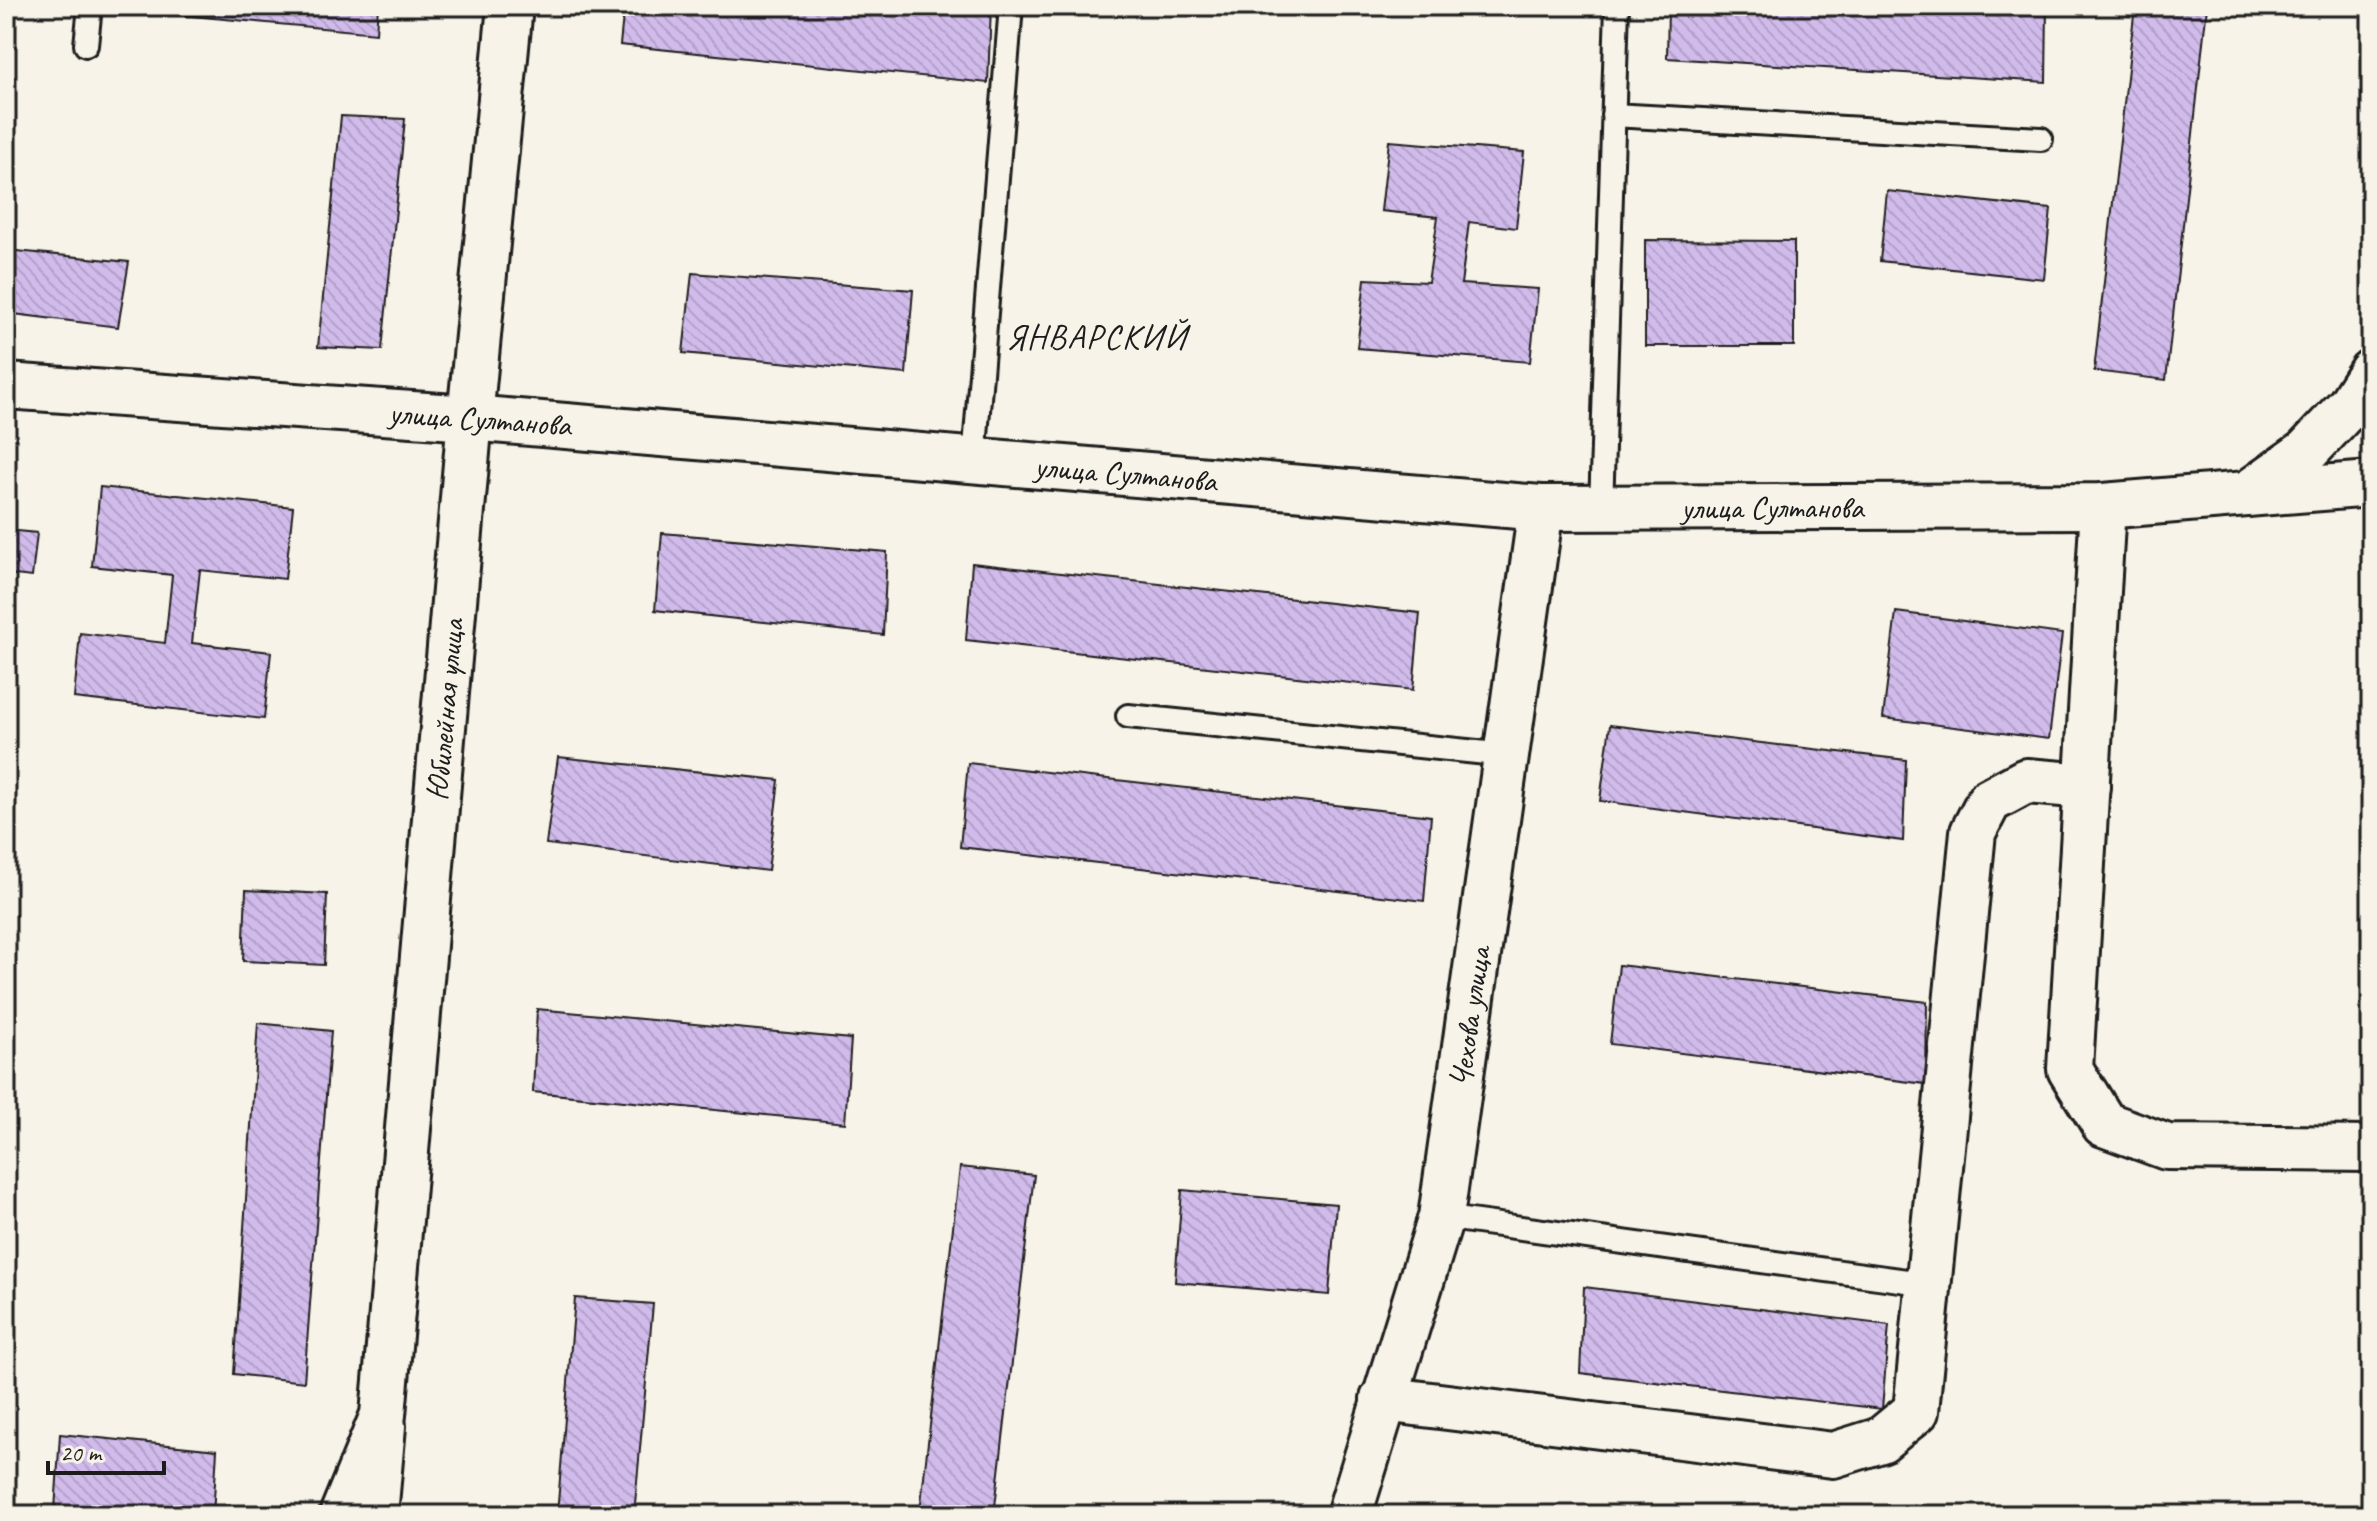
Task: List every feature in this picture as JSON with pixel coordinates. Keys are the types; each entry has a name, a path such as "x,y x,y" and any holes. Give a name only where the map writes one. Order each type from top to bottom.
{"street":[{"name":"Юбилейная улица","path":"375,1515 470,418 510,6"},
{"path":"2247,494 2306,452 2350,405 2371,372"},
{"name":"улица Султанова","path":"6,386 470,418 1541,508 2103,506 2371,484"},
{"path":"2103,506 2070,1069 2104,1124 2167,1147 2371,1149"},
{"name":"Чехова улица","path":"1349,1515 1441,1217 1541,508"},
{"path":"1383,1399 1833,1455 1881,1440 1916,1411 1973,832 1989,801 2026,781 2087,786"},
{"path":"342,1515 383,1415"}],"lane":[{"path":"86,45 90,6"},
{"path":"974,460 1011,6"},
{"path":"1601,509 1617,6"},
{"path":"1613,115 2041,139"},
{"path":"1128,716 1506,755"},
{"path":"1441,1217 1929,1284"}],"building":[{"path":"150,6 378,6 376,33 149,12"},
{"path":"624,6 991,6 988,83 620,45"},
{"path":"1668,6 2047,6 2046,82 1667,58"},
{"path":"2135,6 2207,6 2166,380 2094,371"},
{"path":"341,116 405,119 382,350 318,347"},
{"path":"1389,141 1524,152 1516,228 1469,222 1461,284 1538,289 1530,362 1357,348 1365,279 1428,282 1438,217 1381,211"},
{"path":"1887,191 2051,209 2044,279 1880,261"},
{"path":"1645,240 1794,241 1794,346 1645,346"},
{"path":"6,250 129,262 118,327 6,313"},
{"path":"692,273 913,290 906,374 683,353"},
{"path":"100,487 293,507 285,579 200,570 192,643 271,652 264,719 74,698 80,633 165,643 172,575 92,566"},
{"path":"6,530 37,533 32,577 6,574"},
{"path":"662,533 887,552 883,635 655,610"},
{"path":"972,563 1420,613 1413,690 966,640"},
{"path":"1896,612 2062,634 2049,739 1883,718"},
{"path":"1610,725 1906,760 1903,841 1600,801"},
{"path":"558,757 779,780 768,871 546,844"},
{"path":"968,763 1431,816 1424,901 960,847"},
{"path":"246,890 327,894 324,965 243,961"},
{"path":"1619,965 1927,1002 1926,1084 1610,1044"},
{"path":"537,1009 851,1039 845,1123 533,1092"},
{"path":"258,1023 331,1031 304,1382 234,1374"},
{"path":"960,1167 1034,1175 994,1515 920,1511"},
{"path":"1182,1190 1336,1204 1329,1295 1175,1282"},
{"path":"1584,1287 1889,1325 1882,1409 1580,1373"},
{"path":"575,1298 653,1304 634,1515 557,1515"},
{"path":"60,1434 217,1450 213,1515 95,1515 55,1510"}],"district":[{"name":"ЯНВАРСКИЙ","path":"1097,336"}]}
